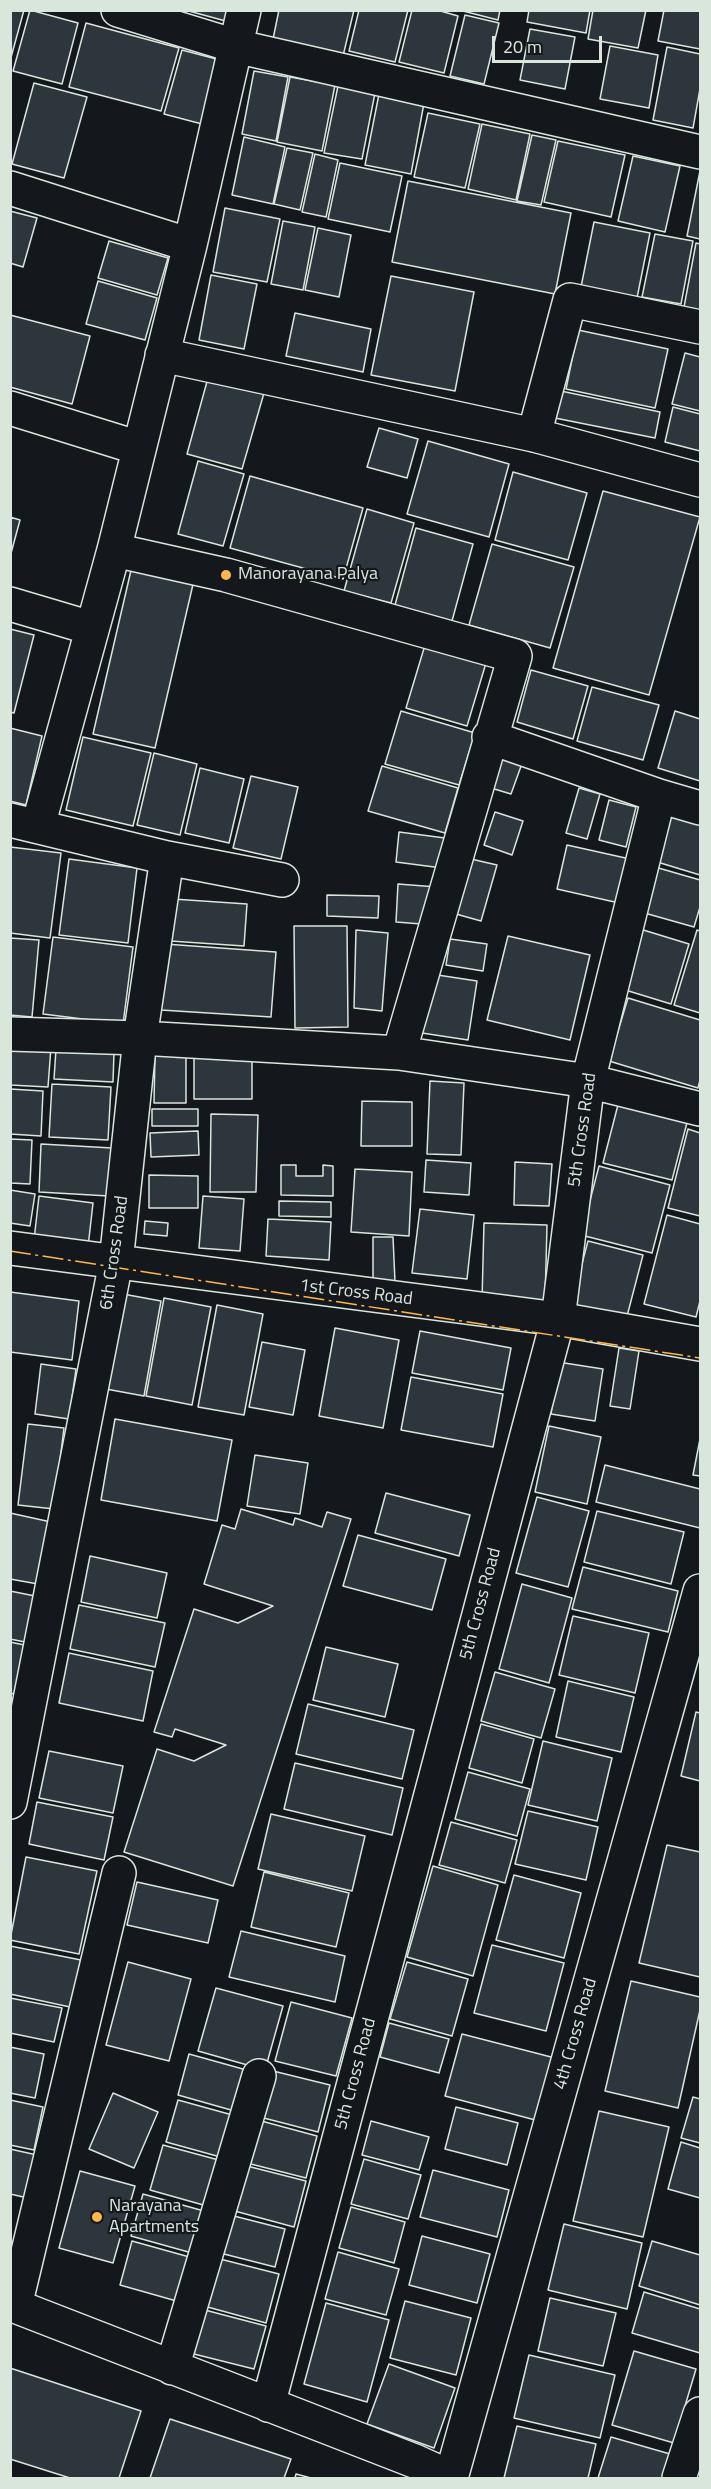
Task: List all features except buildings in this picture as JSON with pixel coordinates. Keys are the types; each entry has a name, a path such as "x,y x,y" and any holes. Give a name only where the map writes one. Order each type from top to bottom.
{"street":[{"path":"118,10 235,46 700,152"},
{"path":"244,10 190,245 114,550 91,628 24,823 167,858 282,880"},
{"path":"10,188 190,245"},
{"path":"534,435 570,300 700,327"},
{"path":"162,355 534,435 700,480"},
{"path":"10,408 139,448"},
{"path":"114,550 226,575 515,656 489,737 399,1053"},
{"path":"10,604 91,628"},
{"path":"489,737 700,808"},
{"name":"5th Cross Road","path":"268,2405 558,1319 588,1081 659,796"},
{"name":"6th Cross Road","path":"10,1802 116,1262 140,1038 167,858"},
{"path":"10,1034 140,1038 399,1053 588,1081 700,1109"},
{"name":"1st Cross Road","path":"10,1248 558,1319 700,1344"},
{"name":"4th Cross Road","path":"452,2478 700,1590"},
{"path":"119,1873 13,2305 268,2405 414,2470 452,2478"},
{"path":"172,2367 259,2076"},
{"path":"679,2478 700,2414"}],"power":[{"path":"10,1251 700,1358"}],"place":[{"name":"Manorayana Palya","path":"226,575"},
{"name":"Narayana Apartments","path":"97,2217"}]}
